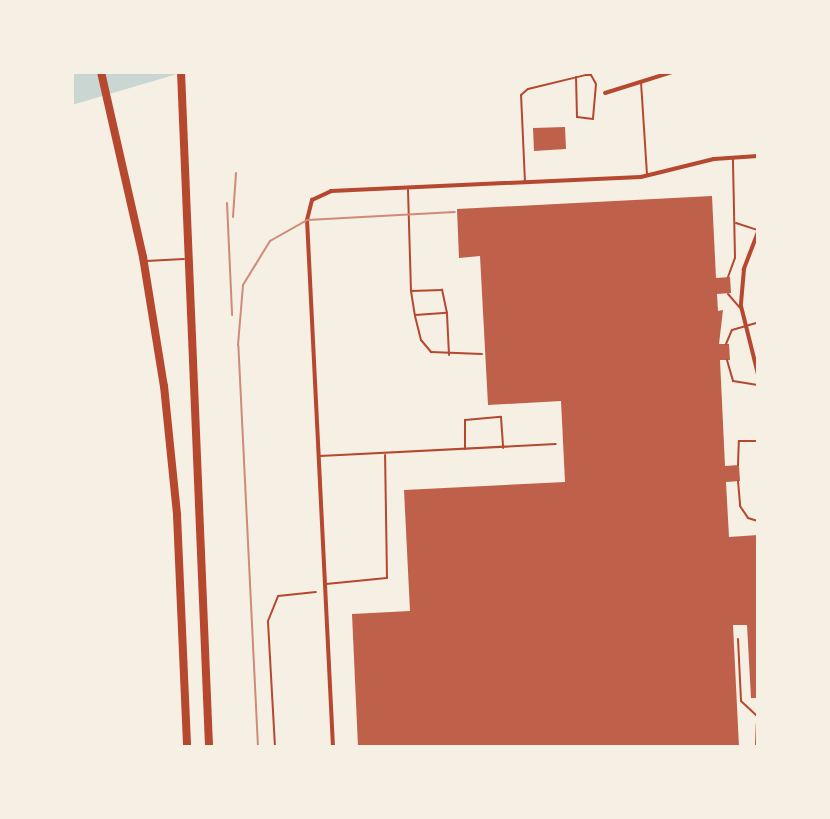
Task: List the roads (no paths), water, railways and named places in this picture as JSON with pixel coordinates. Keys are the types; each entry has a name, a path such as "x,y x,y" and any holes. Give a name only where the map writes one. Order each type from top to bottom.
{"highway":[{"path":"101,72 144,262 173,471 187,747"},
{"path":"181,72 209,747"}],"street":[{"path":"605,93 672,72"},
{"path":"333,747 309,211 312,200 331,191 525,183 647,174 733,157 758,156"},
{"path":"758,231 744,269 741,309 742,326 758,374"},
{"path":"757,325 758,277"},
{"path":"757,747 758,724"}],"lane":[{"path":"525,183 521,95 528,89 576,77 591,75 596,94 593,119 580,120 576,77"},
{"path":"641,81 647,174"},
{"path":"596,94 605,93"},
{"path":"728,277 735,258 733,157"},
{"path":"408,189 411,291 421,340 431,352 482,354"},
{"path":"736,223 758,231"},
{"path":"144,262 189,258"},
{"path":"411,291 442,290 447,313 449,355"},
{"path":"728,294 741,309"},
{"path":"415,315 447,313"},
{"path":"726,344 728,334 742,326 757,325"},
{"path":"727,360 733,381 758,385"},
{"path":"465,450 463,423 468,419 501,417 503,448"},
{"path":"738,465 739,441 758,441"},
{"path":"319,456 556,444"},
{"path":"325,584 387,578 385,454"},
{"path":"738,481 740,506 748,518 758,521"},
{"path":"275,747 268,621 278,596 316,592"},
{"path":"738,639 741,701 758,717"}],"railway":[{"path":"233,217 236,173"},
{"path":"227,203 232,315"},
{"path":"258,747 238,345 243,285 270,241 307,220 455,212"}]}
